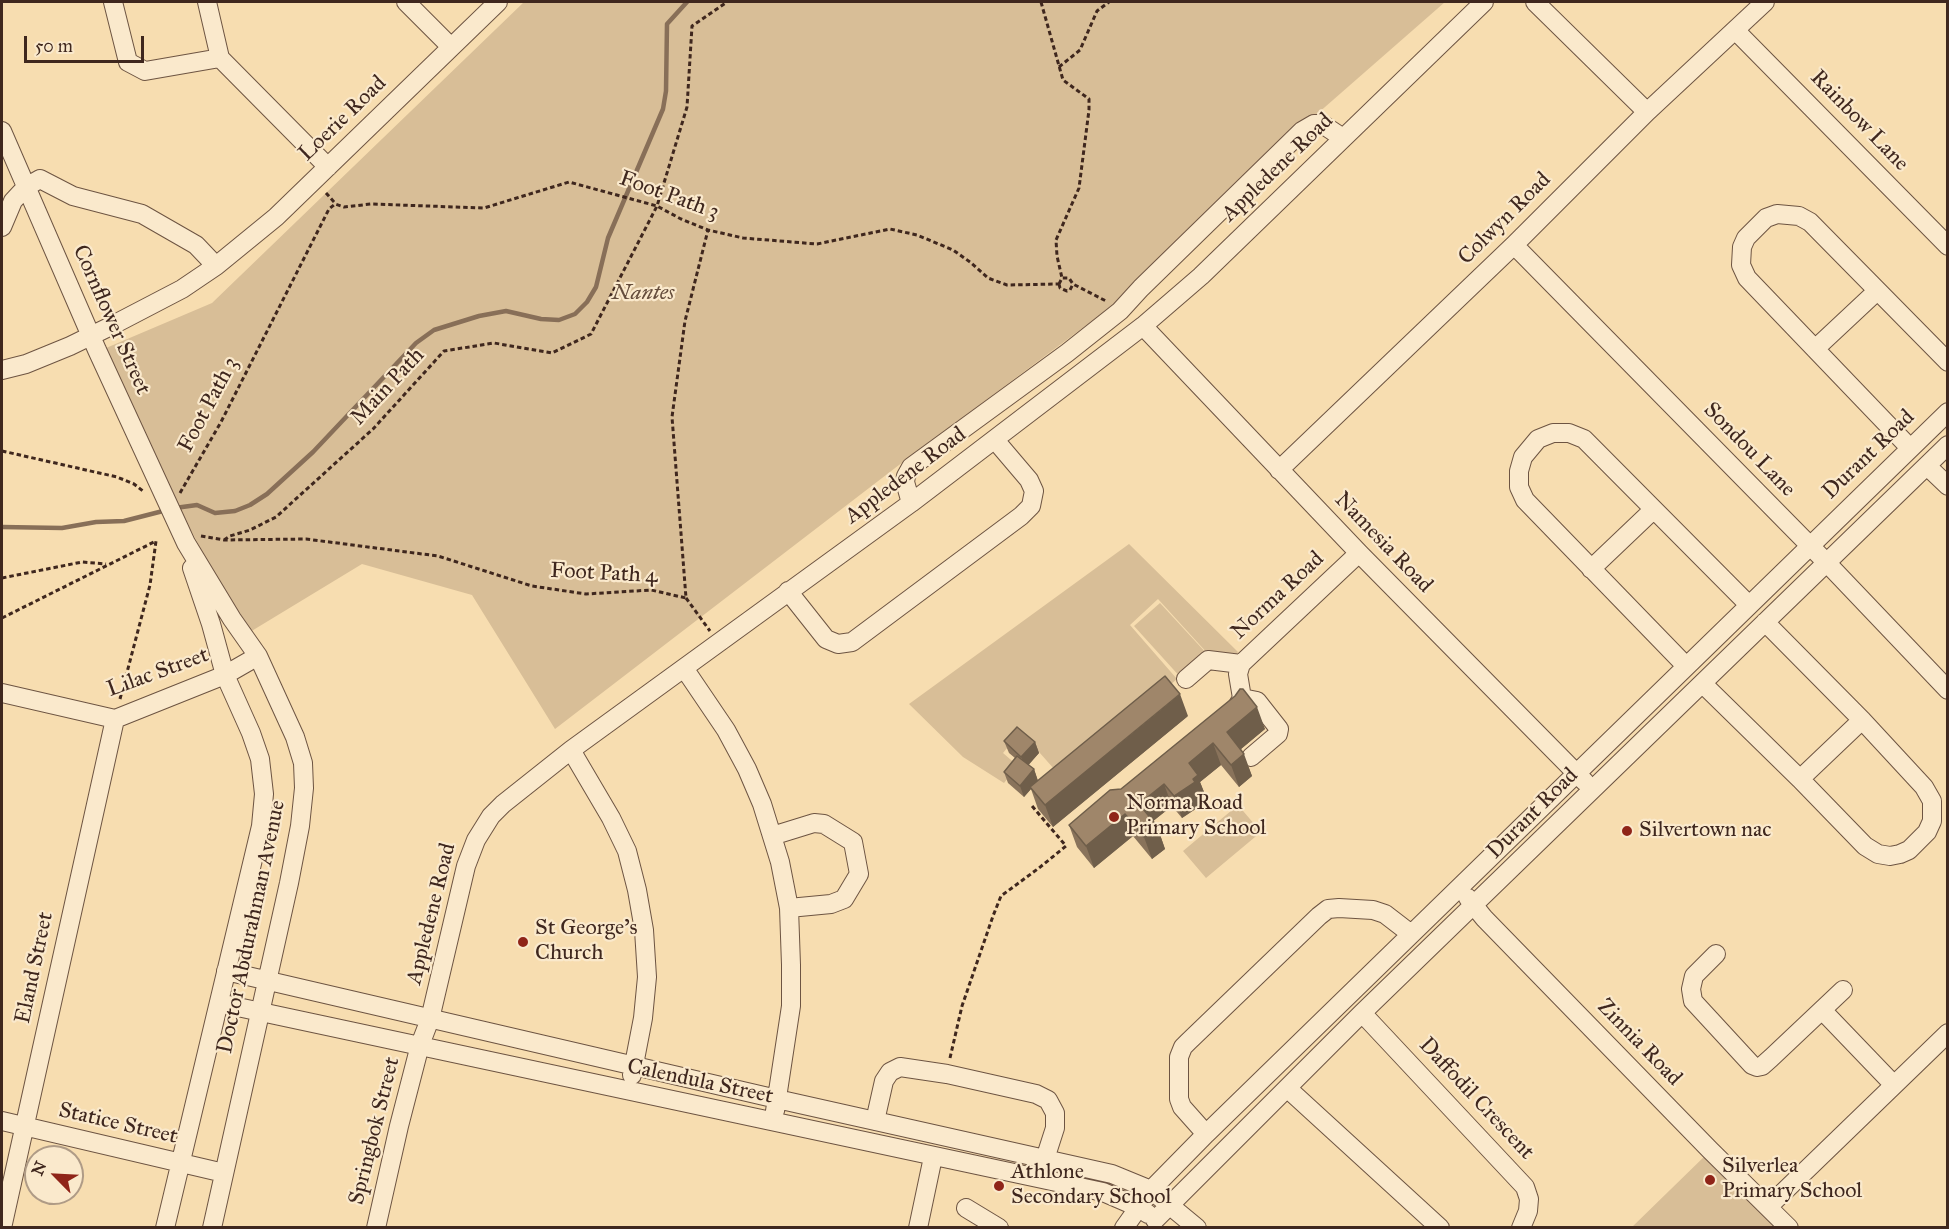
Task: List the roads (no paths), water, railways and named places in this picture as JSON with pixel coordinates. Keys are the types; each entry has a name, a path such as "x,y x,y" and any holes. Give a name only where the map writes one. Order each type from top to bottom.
{"street":[{"path":"113,2 128,62 145,71 220,58"},
{"path":"207,2 220,58 328,167"},
{"path":"405,2 451,47"},
{"name":"Loerie Road","path":"2,370 26,364 91,336 182,289 216,266 276,217 498,2"},
{"name":"Appledene Road","path":"420,1045 430,1019 466,866 476,840 491,816 503,804 571,750 911,503 1139,329 1201,276 1484,2"},
{"path":"1535,2 1647,112"},
{"name":"Colwyn Road","path":"1279,470 1514,245 1647,112 1764,2"},
{"name":"Rainbow Lane","path":"1736,30 1947,246"},
{"path":"911,503 905,482 911,467 1067,353 1141,288 1302,131 1314,124 1322,124 1343,138"},
{"name":"Cornflower Street","path":"2,130 91,336 173,496 188,536"},
{"path":"2,227 13,201 26,187 40,179 74,196 142,214 196,245 216,266"},
{"path":"1910,448 1747,278 1741,265 1742,247 1746,238 1766,218 1777,214 1799,216 1810,222 1947,362"},
{"name":"Sondou Lane","path":"1514,245 1826,562 1947,690"},
{"path":"1815,349 1877,291"},
{"name":"Namesia Road","path":"1116,308 1279,470 1592,789"},
{"name":"Durant Road","path":"1124,1227 1151,1190 1206,1134 1947,412"},
{"path":"1686,666 1525,500 1519,487 1519,471 1523,457 1538,439 1552,433 1569,433 1584,439 1749,605"},
{"path":"788,591 826,639 838,644 852,642 1021,516 1031,506 1034,491 1029,480 995,440"},
{"name":"Durant Road","path":"1159,1223 1170,1203 1362,1013 1947,446"},
{"path":"1927,466 1947,486"},
{"path":"1591,569 1653,510"},
{"name":"Doctor Abdurahman Avenue","path":"188,536 232,619 258,656 295,736 303,763 304,780 300,826 290,883 212,1227"},
{"name":"Doctor Abdurahman Avenue","path":"165,1227 261,826 264,788 260,759 225,675 188,536"},
{"name":"Norma Road","path":"1242,698 1240,664 1359,553"},
{"path":"1703,684 1865,846 1878,854 1890,856 1909,850 1927,832 1932,821 1932,801 1924,788 1862,720 1765,622"},
{"name":"Lilac Street","path":"2,693 115,719 225,675 258,656"},
{"path":"1186,679 1208,660 1240,664"},
{"path":"684,668 726,730 762,804 780,862 789,908 792,965 791,1006 772,1122"},
{"path":"1218,724 1236,710 1242,698 1257,702 1279,729 1278,734 1251,757"},
{"name":"Eland Street","path":"2,1227 115,719"},
{"path":"1800,779 1862,720"},
{"path":"571,750 627,851 644,930 647,977 643,1018 628,1091"},
{"path":"772,836 814,823 824,824 853,842 859,874 844,899 831,904 789,908"},
{"name":"Zinnia Road","path":"1459,887 1484,918 1693,1133 1789,1227"},
{"path":"1206,1134 1182,1107 1179,1099 1179,1057 1188,1041 1328,909 1373,910 1384,914 1411,934"},
{"path":"1716,954 1694,976 1691,989 1693,1001 1752,1065 1757,1067 1762,1066 1843,990"},
{"name":"Calendula Street","path":"226,971 1112,1174 1151,1190 1197,1227"},
{"name":"Calendula Street","path":"219,1003 1103,1192 1140,1208 1159,1223"},
{"path":"1822,1010 1894,1085"},
{"name":"Daffodil Crescent","path":"1362,1013 1526,1187 1529,1199 1528,1211 1521,1227"},
{"path":"1309,1033 1325,1050"},
{"path":"1768,1207 1947,1033"},
{"name":"Springbok Street","path":"376,1227 420,1045"},
{"path":"876,1121 884,1081 894,1069 904,1066 947,1074 1036,1094 1048,1100 1053,1106 1056,1119 1046,1159"},
{"path":"1287,1088 1440,1227"},
{"name":"Statice Street","path":"2,1121 224,1173"},
{"path":"918,1227 933,1157"},
{"path":"966,1208 999,1227"}],"waterway":[{"path":"175,508 197,505 215,513 235,511 267,494 313,452 416,343 434,330 479,316 506,311 541,319 559,320 575,314 587,302 596,287 608,238 663,109 666,91 667,24 687,2"},
{"path":"2,527 62,528 96,522 124,521 167,510"}],"place":[{"name":"Norma Road Primary School","path":"1114,817"},
{"name":"Silvertown nac","path":"1627,831"},
{"name":"St George's Church","path":"523,942"},
{"name":"Silverlea Primary School","path":"1710,1180"},
{"name":"Athlone Secondary School","path":"999,1186"}],"park label":[{"name":"Nantes","path":"643,294"}]}
